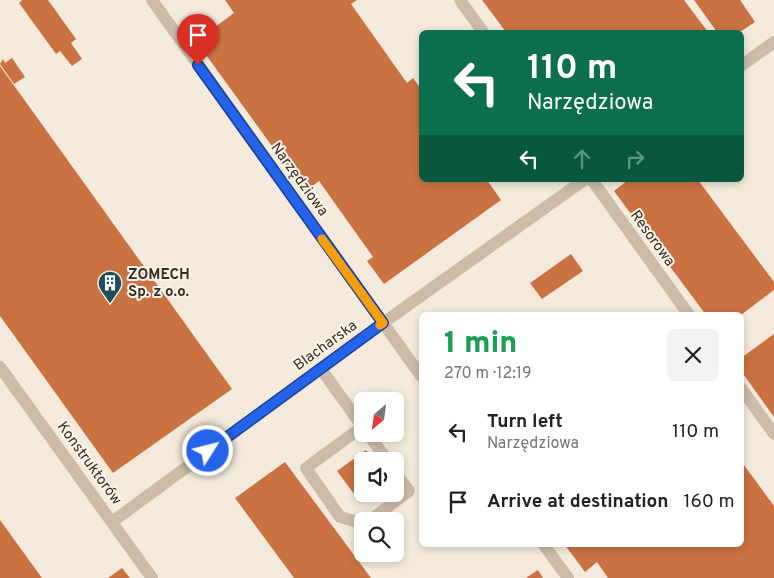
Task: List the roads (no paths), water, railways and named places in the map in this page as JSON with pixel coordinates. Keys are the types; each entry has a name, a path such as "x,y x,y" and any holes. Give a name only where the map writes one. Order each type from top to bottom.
{"lane":[{"name":"Narzędziowa","path":"152,0 419,373"},
{"path":"460,0 482,30"},
{"path":"744,64 774,42"},
{"name":"Blacharska","path":"112,522 383,323 581,182"},
{"name":"Resorowa","path":"593,182 686,312"},
{"name":"Konstruktorów","path":"0,367 152,578"},
{"path":"321,369 354,416"},
{"path":"744,392 774,434"},
{"path":"354,433 306,468 340,517 354,521"},
{"path":"404,484 409,491 404,495"},
{"path":"381,512 394,502"},
{"path":"545,547 568,578"}],"place":[{"name":"ZOMECH Sp. z o.o.","path":"110,304"}]}
